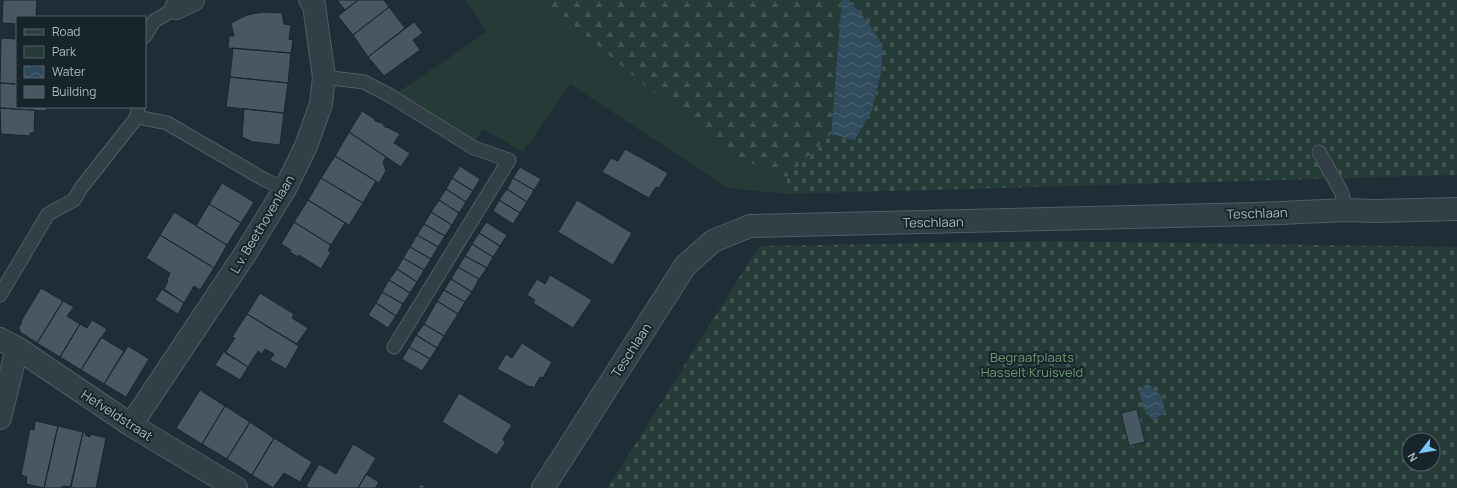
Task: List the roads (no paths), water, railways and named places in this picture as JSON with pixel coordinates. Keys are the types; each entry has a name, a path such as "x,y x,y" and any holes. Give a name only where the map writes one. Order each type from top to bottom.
{"street":[{"name":"L.v. Beethovenlaan","path":"131,425 245,254 286,189 306,146 321,104 324,77 314,5 310,0"},
{"name":"Teschlaan","path":"543,488 685,266 713,241 750,226 1257,214 1346,210 1375,211 1457,209"},
{"name":"Hefveldstraat","path":"9,344 131,425 236,488"},
{"path":"0,418 9,344"}],"lane":[{"path":"146,34 154,21 184,4"},
{"path":"324,77 364,82 389,95 474,148 509,160 394,347"},
{"path":"0,296 48,214 74,200 81,188 137,112 167,123 265,180 286,189"},
{"path":"1319,152 1342,193 1346,210"}],"water":[{"path":"842,0 849,0 869,24 883,46 881,72 872,110 855,140 831,134"},
{"path":"1147,383 1162,397 1165,412 1153,420 1142,407 1140,391"}],"park label":[{"name":"Begraafplaats Hasselt Kruisveld","path":"1032,364"}]}
